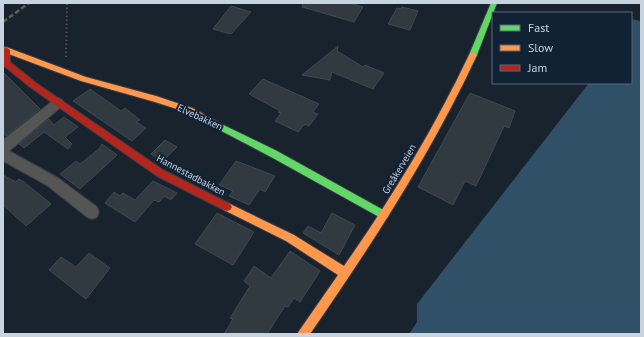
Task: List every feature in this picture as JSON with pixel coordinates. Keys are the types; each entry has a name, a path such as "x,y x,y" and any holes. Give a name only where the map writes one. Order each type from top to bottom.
{"street":[{"name":"Greåkerveien","path":"303,334 384,215 411,171 447,108 494,3"},
{"name":"Elvebakken","path":"4,50 84,79 156,99 189,110 274,154 384,215"},
{"name":"Hannestadbakken","path":"4,50 6,63 32,85 160,173 290,238 345,273"},
{"path":"3,148 58,103"},
{"path":"3,154 53,182 92,212"}],"path":[{"path":"65,72 67,3"}],"water":[{"path":"632,19 641,21 641,334 409,334 417,322 417,304 588,84 632,84"}],"building":[{"path":"303,3 349,3 363,7 354,22 302,7"},
{"path":"231,6 251,12 231,34 213,29"},
{"path":"402,7 418,11 410,30 388,24 397,8 401,9"},
{"path":"338,46 337,51 363,67 365,65 384,73 373,89 332,72 330,80 302,75"},
{"path":"3,72 40,109 6,136 3,133"},
{"path":"263,79 319,104 313,112 318,114 309,126 305,124 298,132 275,121 281,113 278,112 280,111 249,94"},
{"path":"90,89 121,111 125,108 140,120 136,122 146,128 132,141 73,101"},
{"path":"470,93 515,111 509,128 504,126 476,186 465,181 453,205 418,187"},
{"path":"64,117 78,127 65,137 72,144 68,149 44,132 24,148 19,144 49,119 54,125"},
{"path":"165,140 177,147 162,162 151,154"},
{"path":"102,144 117,155 80,189 60,174 76,161 80,164 99,149"},
{"path":"236,161 275,176 265,192 260,189 249,205 229,196 233,191 219,185"},
{"path":"3,175 16,182 19,179 24,182 51,204 26,226 3,205"},
{"path":"153,181 177,193 171,200 164,196 159,202 154,200 135,222 105,203 114,192 120,196 123,193 135,200"},
{"path":"217,213 254,232 233,265 195,244"},
{"path":"332,213 355,225 339,255 303,233 308,226 321,233"},
{"path":"290,251 320,271 300,302 294,298 288,307 285,306 267,334 224,334 233,319 230,318 250,286 244,281 254,266 271,278"},
{"path":"89,253 110,268 86,299 49,270 61,257 76,267"}],"railway":[{"path":"3,22 29,3"}],"traffic: fast":[{"path":"473,55 494,3"},
{"path":"215,124 274,154 384,215"}],"traffic: slow":[{"path":"3,51 6,50 84,79 156,99 189,110 215,124"},
{"path":"303,334 395,199 437,128 473,55"},
{"path":"227,207 290,238 345,273"}],"traffic: jam":[{"path":"6,50 6,63 33,85 160,173 227,207"}]}
